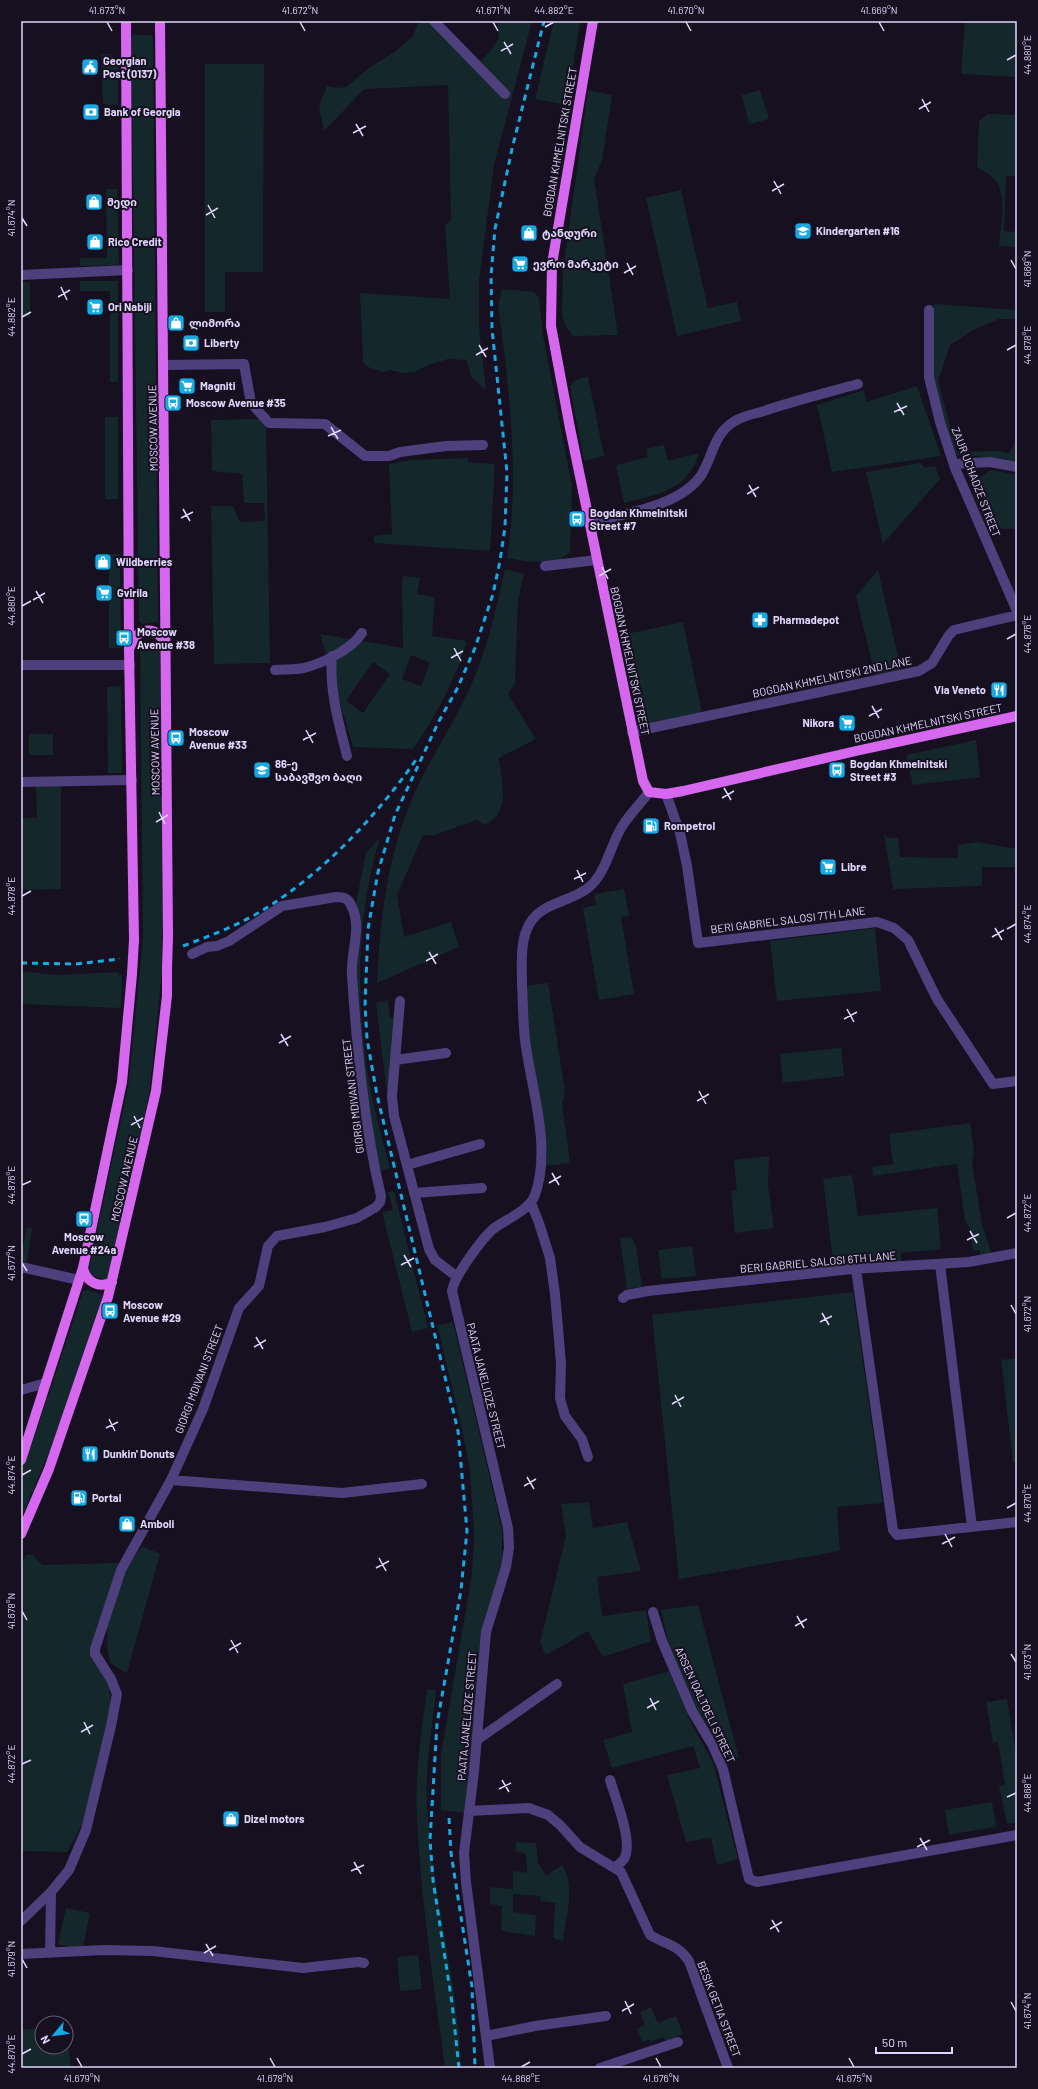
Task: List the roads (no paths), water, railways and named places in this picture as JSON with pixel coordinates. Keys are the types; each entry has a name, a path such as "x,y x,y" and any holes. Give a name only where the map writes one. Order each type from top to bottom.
{"main road":[{"name":"MOSCOW AVENUE","path":"21,1460 82,1268 122,1082 132,974 134,940 129,649 126,21"},
{"name":"MOSCOW AVENUE","path":"21,1534 49,1469 112,1282 156,1091 167,996 168,936 164,365 160,21"},
{"name":"BOGDAN KHMELNITSKI STREET","path":"593,21 552,264 550,299 551,326 632,732 643,780 649,792 666,794 1017,716"},
{"path":"129,649 136,635 148,631 156,632 161,635 166,644"},
{"path":"82,1268 84,1275 95,1283 104,1285 112,1282"}],"street":[{"path":"434,21 505,94"},
{"path":"21,275 128,270"},
{"name":"ZAUR UCHADZE STREET","path":"929,310 929,377 940,422 954,464 1017,611"},
{"path":"164,365 244,364 251,403 269,423 325,424 365,456 389,456 400,452 446,446 483,445"},
{"path":"590,523 669,500 686,490 701,474 716,440 723,429 736,420 775,407 858,384"},
{"path":"954,464 990,462 1017,467"},
{"path":"544,566 597,560"},
{"name":"BOGDAN KHMELNITSKI 2ND LANE","path":"632,732 919,671 932,663 949,635 954,630 1017,615"},
{"path":"275,670 303,668 341,653 357,641 362,633"},
{"path":"332,656 331,670 333,694 346,756"},
{"path":"21,665 130,665"},
{"path":"21,782 132,780"},
{"path":"588,1457 582,1439 565,1416 560,1398 561,1363 550,1258 531,1203 535,1195 540,1157 537,1106 525,1040 522,969 524,938 533,917 541,910 577,895 589,887 604,866 622,826 649,792"},
{"name":"BERI GABRIEL SALOSI 7TH LANE","path":"666,794 680,833 687,866 698,943 876,922 887,924 894,928 911,945 936,999 993,1084 1017,1081"},
{"name":"GIORGI MDIVANI STREET","path":"21,1921 51,1892 69,1870 86,1830 110,1733 117,1694 112,1679 95,1654 94,1649 121,1570 172,1480 203,1409 239,1308 259,1286 268,1246 277,1236 324,1227 357,1218 376,1207 380,1202 381,1196 370,1146 353,990 352,974 356,924 353,909 348,900 344,897 282,906 229,941 217,946 207,947 192,954"},
{"path":"400,1001 392,1096 394,1116 428,1249 435,1260 456,1276"},
{"path":"395,1060 446,1053"},
{"path":"407,1165 480,1144"},
{"path":"414,1194 482,1188"},
{"name":"PAATA JANELIDZE STREET","path":"490,2068 466,1882 464,1853 477,1740 486,1632 506,1567 509,1548 508,1528 453,1301 452,1291 456,1276 492,1230 531,1203"},
{"name":"BERI GABRIEL SALOSI 6TH LANE","path":"623,1298 626,1295 637,1293 856,1269 969,1262 1017,1253"},
{"path":"940,1264 972,1527"},
{"path":"21,1267 79,1280"},
{"path":"856,1269 893,1530 897,1535 1017,1522"},
{"path":"21,1390 46,1383"},
{"path":"172,1480 342,1493 422,1484"},
{"name":"ARSEN IQALTOELI STREET","path":"653,1612 662,1641 692,1711 713,1746 723,1769 749,1879 757,1882 1017,1836"},
{"path":"477,1740 557,1684"},
{"path":"610,1780 623,1820 628,1846 624,1859 615,1867"},
{"name":"BESIK GETIA STREET","path":"469,1811 529,1808 541,1811 560,1825 580,1847 615,1867 624,1877 650,1935 674,1945 689,1961 728,2068"},
{"path":"50,1953 51,1892"},
{"path":"21,1954 103,1950 153,1951 303,1968 358,1962 364,1963"},
{"path":"486,2036 535,2026 606,2016"},
{"path":"600,2068 678,2042"}],"railway":[{"path":"459,2068 452,2003 433,1880 430,1840 437,1724 461,1590 467,1531 458,1431 377,1095 367,1039 365,1005 368,929 378,872 395,815 439,721 457,689 475,648 493,594 500,561 505,527 507,472 492,329 491,276 495,229 512,149 544,21"},
{"path":"183,946 240,923 282,898 304,881 326,863 366,823 418,757"},
{"path":"21,963 76,964 120,959"},
{"path":"449,1818 451,1853 472,1987 475,2068"}],"place":[{"name":"Georgian Post (0137)","path":"90,67"},
{"name":"Bank of Georgia","path":"91,112"},
{"name":"მედი","path":"94,202"},
{"name":"Kindergarten #16","path":"803,231"},
{"name":"ტანდური","path":"529,233"},
{"name":"Rico Credit","path":"95,242"},
{"name":"ევრო მარკეტი","path":"520,264"},
{"name":"Ori Nabiji","path":"95,307"},
{"name":"ლიმორა","path":"176,323"},
{"name":"Liberty","path":"191,343"},
{"name":"Magniti","path":"187,386"},
{"name":"Moscow Avenue #35","path":"173,403"},
{"name":"Bogdan Khmelnitski Street #7","path":"577,519"},
{"name":"Wildberries","path":"103,562"},
{"name":"Gvirila","path":"104,593"},
{"name":"Pharmadepot","path":"760,620"},
{"name":"Moscow Avenue #38","path":"124,638"},
{"name":"Via Veneto","path":"999,690"},
{"name":"Nikora","path":"847,723"},
{"name":"Moscow Avenue #33","path":"176,738"},
{"name":"86-ე საბავშვო ბაღი","path":"262,770"},
{"name":"Bogdan Khmelnitski Street #3","path":"837,770"},
{"name":"Rompetrol","path":"651,826"},
{"name":"Libre","path":"828,867"},
{"name":"Moscow Avenue #24a","path":"84,1219"},
{"name":"Moscow Avenue #29","path":"110,1311"},
{"name":"Dunkin' Donuts","path":"90,1454"},
{"name":"Portal","path":"79,1498"},
{"name":"Amboli","path":"127,1524"},
{"name":"Dizel motors","path":"231,1819"}]}
